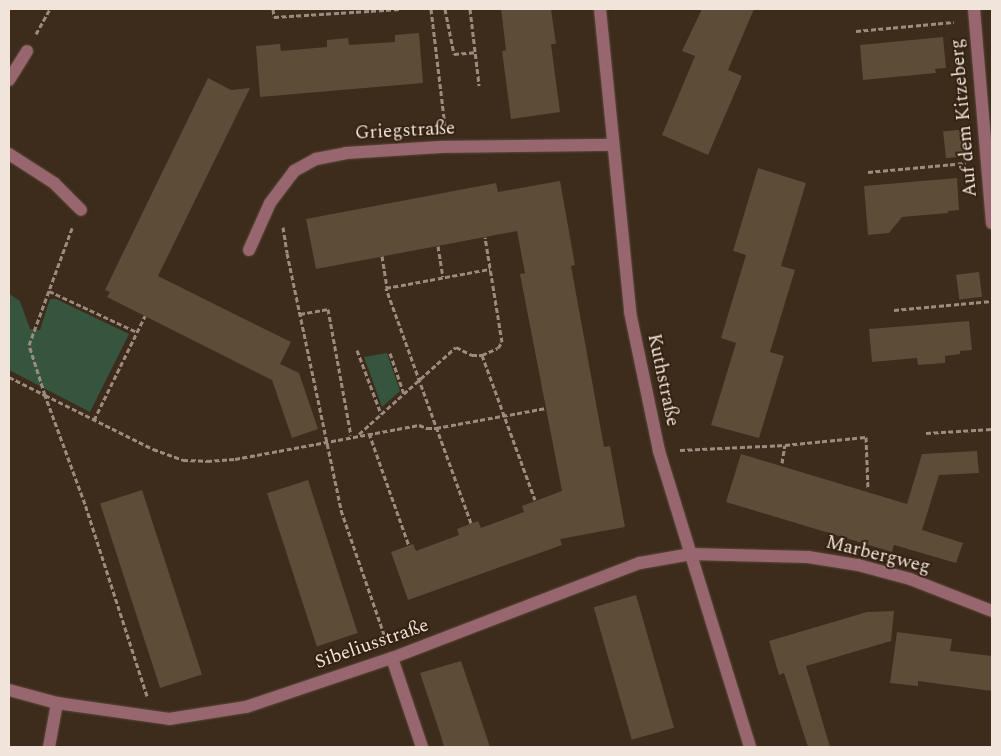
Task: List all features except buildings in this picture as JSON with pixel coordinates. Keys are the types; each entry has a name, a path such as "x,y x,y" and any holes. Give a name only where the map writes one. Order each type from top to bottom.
{"street":[{"name":"Kuthstraße","path":"600,9 630,312 659,451 750,747"},
{"name":"Auf dem Kitzeberg","path":"974,15 992,223"},
{"path":"9,80 27,50"},
{"name":"Griegstraße","path":"249,250 270,203 278,192 294,171 316,160 346,153 448,147 613,145"},
{"path":"9,154 54,183 81,210"},
{"name":"Sibeliusstraße","path":"9,690 57,703 170,719 246,707 392,658 640,563 691,554"},
{"name":"Marbergweg","path":"691,554 808,557 858,565 910,579 992,611"},
{"path":"392,658 422,747"},
{"path":"49,747 57,703"}],"path":[{"path":"27,50 50,9"},
{"path":"273,9 274,17 401,9"},
{"path":"336,9 336,14"},
{"path":"431,9 448,147"},
{"path":"445,9 454,54 475,52"},
{"path":"470,9 479,85"},
{"path":"856,31 974,15"},
{"path":"868,172 987,161"},
{"path":"278,192 287,253 341,510 392,658"},
{"path":"81,210 74,222 29,344 44,395 85,504 154,717"},
{"path":"359,435 456,347 472,355 482,355 498,348 502,342 485,237"},
{"path":"438,246 444,277"},
{"path":"382,256 387,288 471,524"},
{"path":"387,288 490,269"},
{"path":"49,290 137,332"},
{"path":"894,310 992,302"},
{"path":"300,314 328,309 351,436"},
{"path":"94,420 145,316"},
{"path":"357,350 381,414"},
{"path":"390,354 404,394"},
{"path":"482,355 535,500"},
{"path":"9,377 154,449 182,460 208,462 235,459 326,440 419,425 427,428 436,428 546,408"},
{"path":"926,433 992,429"},
{"path":"369,433 409,546"},
{"path":"659,451 785,445 866,437 868,488"},
{"path":"782,463 785,445"}],"green space":[{"path":"9,294 20,301 30,329 40,330 50,299 56,299 129,334 90,412 9,370"},
{"path":"387,353 400,391 382,407 364,357"}]}
